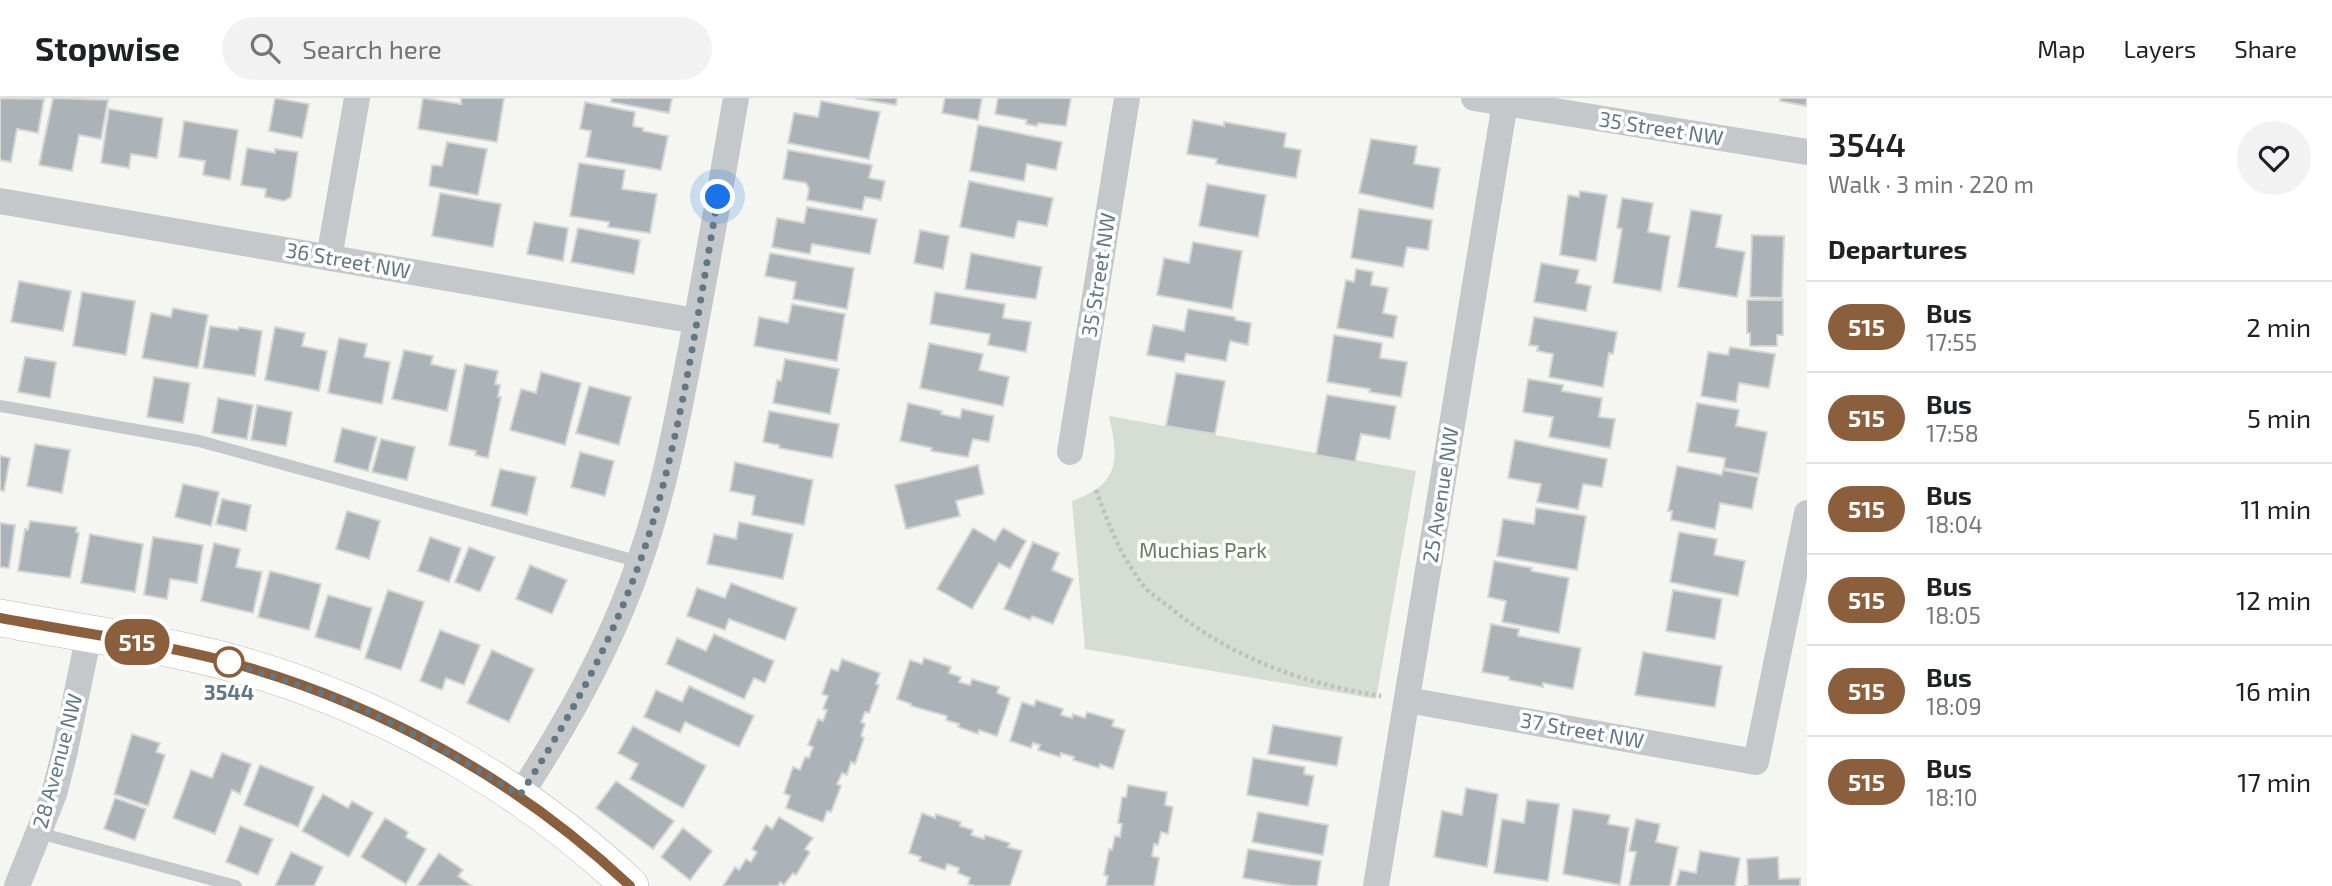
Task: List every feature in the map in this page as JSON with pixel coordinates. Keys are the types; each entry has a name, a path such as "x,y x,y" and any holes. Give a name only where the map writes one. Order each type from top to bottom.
{"street":[{"path":"329,258 357,98"},
{"path":"520,795 571,712 615,625 640,562 662,486 696,321 736,98"},
{"name":"35 Street NW","path":"1070,452 1127,98"},
{"name":"35 Street NW","path":"1474,98 1807,152"},
{"name":"25 Avenue NW","path":"1376,886 1505,103"},
{"name":"36 Street NW","path":"0,201 696,321"},
{"name":"37 Street NW","path":"1407,700 1756,761 1807,513"},
{"path":"0,618 168,648 227,662 291,682 358,708 470,764 520,795 630,886"},
{"name":"28 Avenue NW","path":"17,886 54,794 89,634"}],"lane":[{"path":"0,406 199,441 640,562"},
{"path":"39,833 236,886"}],"path":[{"path":"1096,490 1115,540 1144,587 1183,618 1240,655 1285,673 1364,693 1407,700"}],"green space":[{"name":"Muchias Park","path":"1109,416 1416,471 1376,699 1085,649 1072,501 1099,487 1112,469 1114,445"}],"building":[{"path":"0,98 44,99 38,133 17,129 11,162 0,160"},
{"path":"53,98 108,100 101,139 79,135 72,171 39,165"},
{"path":"275,98 309,104 302,138 269,131"},
{"path":"423,98 461,104 461,98 504,98 497,142 418,129"},
{"path":"612,98 672,98 669,113 611,102"},
{"path":"855,98 897,98 896,105"},
{"path":"945,98 982,98 978,120 942,113"},
{"path":"998,98 1071,98 1066,126 1038,123 1037,126 1026,124 1027,120 995,114"},
{"path":"1781,98 1807,98 1806,106 1780,101"},
{"path":"821,101 880,112 869,159 788,143 794,113 818,117"},
{"path":"585,102 635,112 633,126 668,136 661,170 586,157 591,131 580,129"},
{"path":"109,109 163,118 157,158 131,154 129,168 101,163"},
{"path":"1193,120 1224,126 1224,122 1286,133 1284,147 1301,150 1296,178 1216,164 1217,159 1187,154"},
{"path":"184,121 238,130 230,180 203,175 205,161 179,157"},
{"path":"978,125 1062,142 1056,170 1027,164 1024,181 970,171"},
{"path":"1371,139 1417,146 1414,164 1440,168 1433,209 1359,193"},
{"path":"447,142 487,149 478,195 429,186 432,165 442,166"},
{"path":"247,148 275,153 275,149 298,152 291,197 284,201 265,197 266,189 241,185"},
{"path":"788,150 872,165 869,178 885,181 881,200 865,197 862,210 807,200 809,189 806,183 783,179"},
{"path":"579,163 625,170 622,189 657,194 650,233 608,227 609,222 570,216"},
{"path":"969,181 1053,198 1047,226 1018,221 1014,238 960,227"},
{"path":"1207,184 1266,195 1258,237 1199,226"},
{"path":"1580,191 1607,195 1596,261 1560,255 1568,195 1579,197"},
{"path":"440,193 501,204 493,247 432,236"},
{"path":"1622,198 1653,203 1648,232 1670,236 1661,291 1613,283 1622,229 1617,228"},
{"path":"807,207 877,219 870,254 812,244 810,254 772,247 777,218 804,223"},
{"path":"1359,209 1432,220 1428,250 1407,247 1403,267 1351,258"},
{"path":"1691,210 1722,215 1716,247 1745,252 1737,297 1678,287"},
{"path":"534,222 568,228 563,261 527,254"},
{"path":"578,228 640,240 634,274 571,262"},
{"path":"920,230 949,236 943,269 914,263"},
{"path":"1752,235 1784,236 1782,298 1750,297"},
{"path":"1193,242 1242,251 1232,309 1157,295 1164,258 1189,263"},
{"path":"770,253 854,268 847,309 793,299 796,282 765,276"},
{"path":"971,253 1042,267 1036,299 965,289"},
{"path":"1541,263 1579,270 1576,283 1591,286 1586,311 1534,302"},
{"path":"1356,269 1373,272 1371,285 1388,288 1383,313 1397,316 1393,338 1337,328 1346,280 1354,282"},
{"path":"19,281 71,291 63,331 11,322"},
{"path":"82,292 135,301 126,355 73,346"},
{"path":"935,292 1005,304 1003,318 1031,322 1026,352 988,345 990,334 930,324"},
{"path":"1747,300 1783,300 1783,335 1777,335 1777,346 1750,346 1750,333 1747,333"},
{"path":"792,304 845,314 837,361 754,346 759,317 788,323"},
{"path":"173,308 208,315 198,368 142,358 151,313 171,317"},
{"path":"1188,309 1235,317 1235,320 1251,323 1248,345 1230,341 1226,361 1186,354 1184,362 1147,355 1153,325 1184,331"},
{"path":"1534,317 1617,332 1613,354 1609,353 1603,387 1549,377 1553,354 1537,351 1538,346 1529,345"},
{"path":"210,326 262,331 255,376 203,368"},
{"path":"275,327 305,333 302,346 327,351 319,391 265,380"},
{"path":"1334,335 1382,343 1380,358 1407,362 1401,397 1327,382"},
{"path":"339,338 367,344 364,357 390,362 382,404 328,393"},
{"path":"929,343 983,354 979,370 1009,377 1003,406 920,388"},
{"path":"1730,347 1775,354 1769,388 1739,383 1736,402 1701,396 1708,352 1728,355"},
{"path":"404,350 433,356 431,364 456,370 447,411 392,399"},
{"path":"25,357 56,362 50,398 18,392"},
{"path":"785,359 839,369 830,414 773,403 777,380 781,381"},
{"path":"465,364 498,371 495,384 500,385 498,397 501,397 488,458 475,455 476,451 449,445"},
{"path":"541,372 581,383 565,445 510,430 521,389 536,393"},
{"path":"1176,373 1225,381 1215,434 1166,426"},
{"path":"154,377 190,383 183,423 147,417"},
{"path":"1528,379 1563,385 1562,391 1602,398 1599,417 1615,419 1610,448 1549,437 1553,417 1523,412"},
{"path":"589,386 631,397 619,445 576,433"},
{"path":"1327,395 1396,406 1390,439 1361,434 1355,462 1316,455"},
{"path":"218,398 253,405 247,439 212,433"},
{"path":"908,403 960,418 962,409 994,416 989,442 973,439 968,457 931,451 932,448 900,441"},
{"path":"1697,403 1739,410 1736,426 1767,432 1759,474 1724,468 1725,458 1688,452"},
{"path":"257,405 292,412 286,446 251,440"},
{"path":"769,411 839,424 832,458 779,448 779,445 763,442"},
{"path":"342,428 377,437 368,471 334,462"},
{"path":"381,439 415,447 407,480 372,472"},
{"path":"1515,440 1607,459 1602,487 1583,484 1578,509 1537,502 1541,484 1508,478"},
{"path":"35,444 70,450 62,493 27,486"},
{"path":"580,452 614,461 605,496 571,487"},
{"path":"0,456 10,458 4,491 0,490"},
{"path":"735,462 813,480 804,525 752,515 755,496 730,491"},
{"path":"978,465 984,494 956,501 960,516 906,529 895,485"},
{"path":"1677,466 1722,475 1723,470 1758,477 1752,509 1720,503 1715,529 1671,520 1672,511 1668,511"},
{"path":"500,469 536,477 527,515 491,506"},
{"path":"183,484 219,492 211,526 175,517"},
{"path":"222,499 251,505 246,531 216,524"},
{"path":"1536,508 1586,516 1577,570 1497,556 1503,519 1534,524"},
{"path":"347,511 380,521 369,559 336,549"},
{"path":"30,521 77,527 76,532 79,533 70,578 18,571 25,529 28,530"},
{"path":"739,522 793,534 783,579 707,564 714,534 736,539"},
{"path":"0,523 15,525 9,568 0,567"},
{"path":"973,528 995,541 1003,528 1026,541 1010,569 999,563 972,609 937,589"},
{"path":"1679,532 1717,539 1714,555 1745,561 1738,596 1670,582"},
{"path":"90,534 143,544 135,592 81,583"},
{"path":"153,537 203,545 197,583 170,579 167,599 144,595"},
{"path":"430,537 461,548 449,582 418,571"},
{"path":"1033,542 1059,553 1052,570 1073,579 1053,624 1032,616 1030,620 1004,609"},
{"path":"214,543 240,549 236,567 262,572 253,613 201,601"},
{"path":"469,547 495,557 480,592 455,582"},
{"path":"1494,561 1569,578 1559,633 1502,622 1506,601 1488,597"},
{"path":"530,565 567,580 552,614 516,599"},
{"path":"270,571 321,584 309,630 258,617"},
{"path":"731,583 797,608 785,640 729,619 725,630 687,616 697,588 725,598"},
{"path":"388,590 424,602 401,670 365,658"},
{"path":"1673,590 1722,599 1715,639 1666,631"},
{"path":"328,595 372,608 360,650 315,637"},
{"path":"1491,624 1519,629 1518,636 1581,648 1573,689 1543,683 1543,687 1482,672"},
{"path":"440,630 480,645 464,685 446,678 442,690 420,681"},
{"path":"714,634 774,661 765,683 754,678 744,699 666,664 677,638 706,651"},
{"path":"492,650 534,669 509,722 467,703"},
{"path":"1643,652 1722,666 1715,707 1635,695"},
{"path":"924,658 951,667 949,673 961,677 959,682 970,685 972,679 999,687 997,693 1010,698 997,736 979,730 978,734 958,727 959,724 946,720 947,716 911,706 897,699 910,660 922,664"},
{"path":"842,659 880,673 876,684 879,685 869,713 865,712 861,722 865,724 861,736 864,738 855,764 851,762 847,775 842,773 837,784 841,786 831,812 827,811 823,822 786,808 790,796 784,793 793,767 800,770 805,757 809,758 813,747 808,745 818,719 823,721 827,710 823,709 828,696 822,694 831,669 838,671"},
{"path":"689,686 754,716 739,747 685,722 680,733 644,717 656,690 682,702"},
{"path":"1036,700 1063,709 1061,715 1072,718 1073,714 1085,718 1087,712 1114,720 1112,726 1125,730 1113,769 1073,760 1074,757 1061,753 1060,757 1038,750 1040,745 1033,743 1031,748 1010,741 1022,702 1034,706"},
{"path":"1273,725 1342,737 1337,766 1268,754"},
{"path":"633,726 706,766 683,808 630,779 638,764 618,753"},
{"path":"132,734 160,743 156,752 165,755 148,806 114,794"},
{"path":"222,753 251,764 240,794 232,790 215,834 173,818 191,770 212,778"},
{"path":"1253,758 1305,767 1304,774 1314,776 1308,806 1247,795"},
{"path":"260,765 314,787 298,827 244,805"},
{"path":"616,781 674,821 653,849 596,808"},
{"path":"1128,785 1167,792 1165,805 1173,807 1168,834 1161,832 1158,845 1154,844 1152,856 1159,858 1154,886 1106,886 1108,876 1104,875 1109,849 1112,850 1115,836 1120,837 1122,824 1118,823 1122,797 1126,797"},
{"path":"1466,788 1498,794 1487,867 1434,857 1442,811 1462,815"},
{"path":"323,794 348,808 352,801 373,813 349,857 302,831"},
{"path":"115,798 146,809 135,840 104,829"},
{"path":"1527,800 1559,804 1548,881 1494,873 1502,819 1524,823"},
{"path":"1573,809 1610,815 1608,824 1629,828 1620,885 1563,874"},
{"path":"1258,812 1328,825 1323,855 1252,842"},
{"path":"922,813 935,818 936,814 961,822 960,826 973,830 971,835 984,839 985,835 1010,843 1008,847 1022,851 1010,886 968,884 970,878 958,873 959,868 947,864 945,870 919,861 921,857 909,853"},
{"path":"779,817 813,838 805,849 810,852 796,875 793,873 784,885 780,882 778,886 723,886 735,867 739,870 746,859 751,862 757,852 752,849 766,825 772,829"},
{"path":"385,818 408,832 406,837 426,849 406,884 361,857"},
{"path":"1636,819 1660,824 1656,842 1678,847 1670,886 1629,886 1636,852 1629,851"},
{"path":"240,826 273,839 258,875 226,862"},
{"path":"683,828 712,851 690,880 661,857"},
{"path":"1248,849 1321,861 1317,886 1292,886 1243,878"},
{"path":"1700,851 1740,858 1735,886 1676,886 1680,870 1696,873"},
{"path":"291,852 323,867 314,886 275,886"},
{"path":"439,853 463,870 458,876 472,886 417,886"},
{"path":"1778,857 1779,879 1800,878 1800,886 1748,886 1747,859"}],"bus line":[{"name":"515","path":"0,618 168,648 227,662 291,682 358,708 470,764 520,795 630,886"}],"place":[{"name":"3544","path":"229,662"}],"route":[{"path":"229,662 358,708 470,764 520,795 571,712 615,625 640,562 662,486 678,414 718,197"}]}
